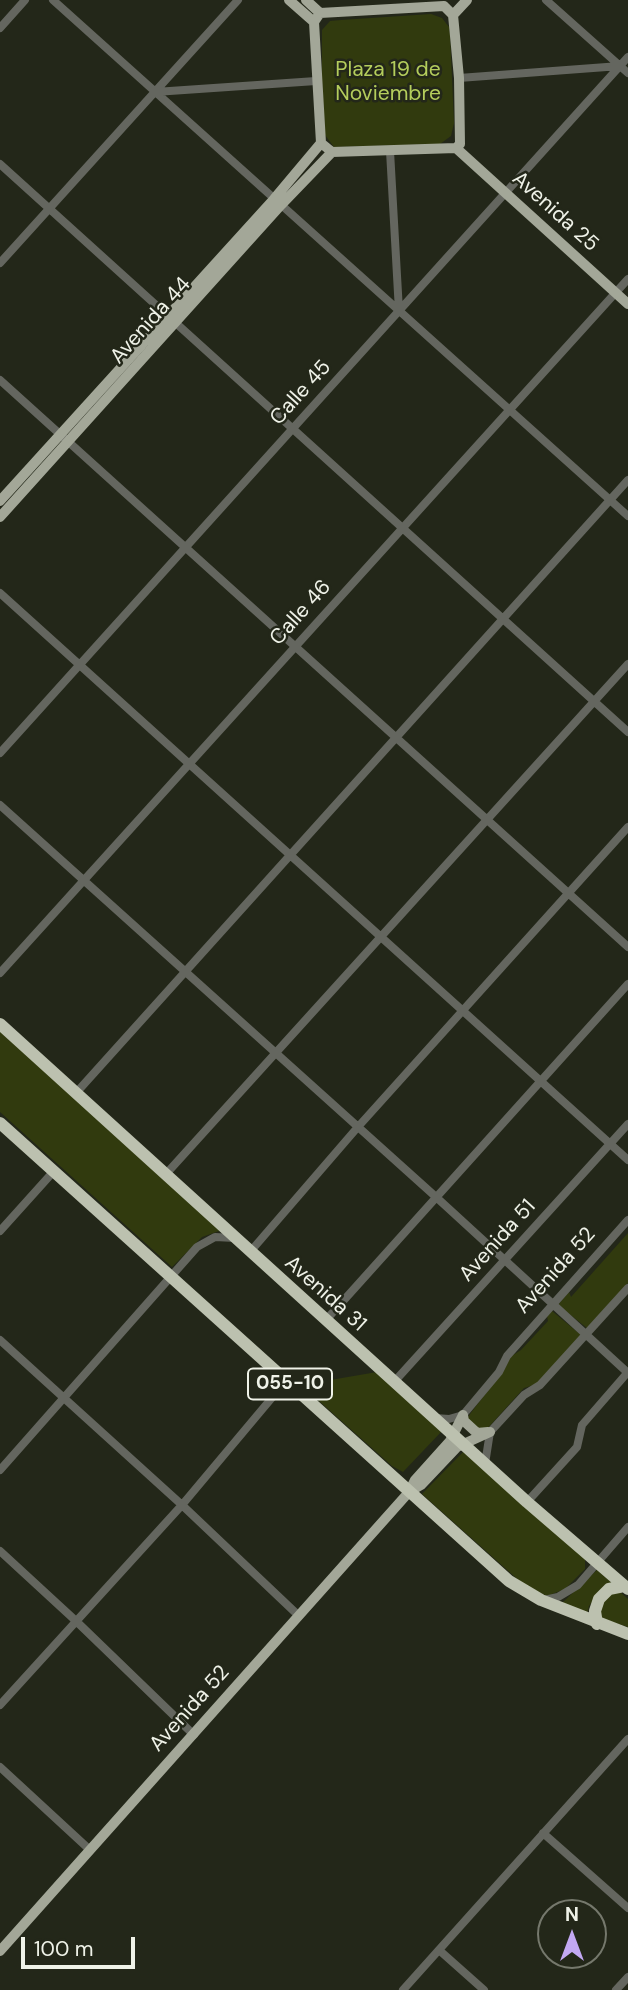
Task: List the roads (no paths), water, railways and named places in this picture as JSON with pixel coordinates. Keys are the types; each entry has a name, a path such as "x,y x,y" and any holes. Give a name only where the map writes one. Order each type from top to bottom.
{"highway":[{"name":"Avenida 31","path":"0,1024 527,1502 626,1587"},
{"name":"055-10","path":"0,1123 509,1581 541,1600 628,1634"},
{"path":"597,1623 595,1611 599,1599 609,1589 626,1587"}],"main road":[{"path":"289,0 317,17 383,5 447,3 453,15 459,78 458,146 332,152 321,143 316,81 317,17 306,0"},
{"path":"453,15 467,0"},
{"name":"Avenida 44","path":"278,202 321,143"},
{"name":"Avenida 25","path":"458,146 628,297"},
{"name":"Avenida 44","path":"0,517 66,437 278,202 332,152"},
{"name":"Avenida 25","path":"617,290 628,304"},
{"name":"Avenida 44","path":"0,501 66,437"},
{"path":"463,1415 464,1421 477,1433 490,1432"},
{"name":"Avenida 52","path":"0,1951 409,1492 421,1485 457,1447 463,1415"},
{"name":"Avenida 52","path":"458,1439 490,1432"}],"street":[{"path":"0,28 26,0"},
{"path":"53,0 628,516"},
{"path":"0,263 238,0"},
{"path":"546,0 628,73"},
{"name":"Calle 45","path":"0,753 628,58"},
{"path":"459,78 620,66"},
{"path":"155,92 316,81"},
{"path":"390,151 399,311"},
{"path":"0,164 628,732"},
{"name":"Calle 46","path":"0,973 628,279"},
{"path":"0,380 628,947"},
{"path":"76,1093 628,480"},
{"path":"0,593 628,1160"},
{"path":"166,1174 628,664"},
{"path":"0,805 628,1372 582,1425 577,1447 527,1502"},
{"path":"250,1252 357,1128 628,827"},
{"path":"326,1320 628,984"},
{"name":"Avenida 51","path":"394,1382 628,1124"},
{"path":"0,1231 54,1171"},
{"name":"Avenida 52","path":"463,1415 499,1372 507,1356 628,1220"},
{"path":"0,1469 197,1247 215,1237 235,1238"},
{"name":"Avenida 52","path":"490,1432 524,1395 540,1385 628,1288"},
{"path":"0,1340 182,1505 299,1616"},
{"path":"0,1705 182,1505 286,1381"},
{"path":"434,1418 449,1419 463,1415"},
{"path":"485,1464 490,1432"},
{"path":"541,1600 568,1593 628,1527"},
{"path":"0,1551 194,1735"},
{"path":"403,1990 628,1739"},
{"path":"0,1767 90,1850"},
{"path":"543,1833 628,1908"},
{"path":"439,1950 484,1990"},
{"path":"616,1990 628,1977"}],"park label":[{"name":"Plaza 19 de Noviembre","path":"388,82"}]}
